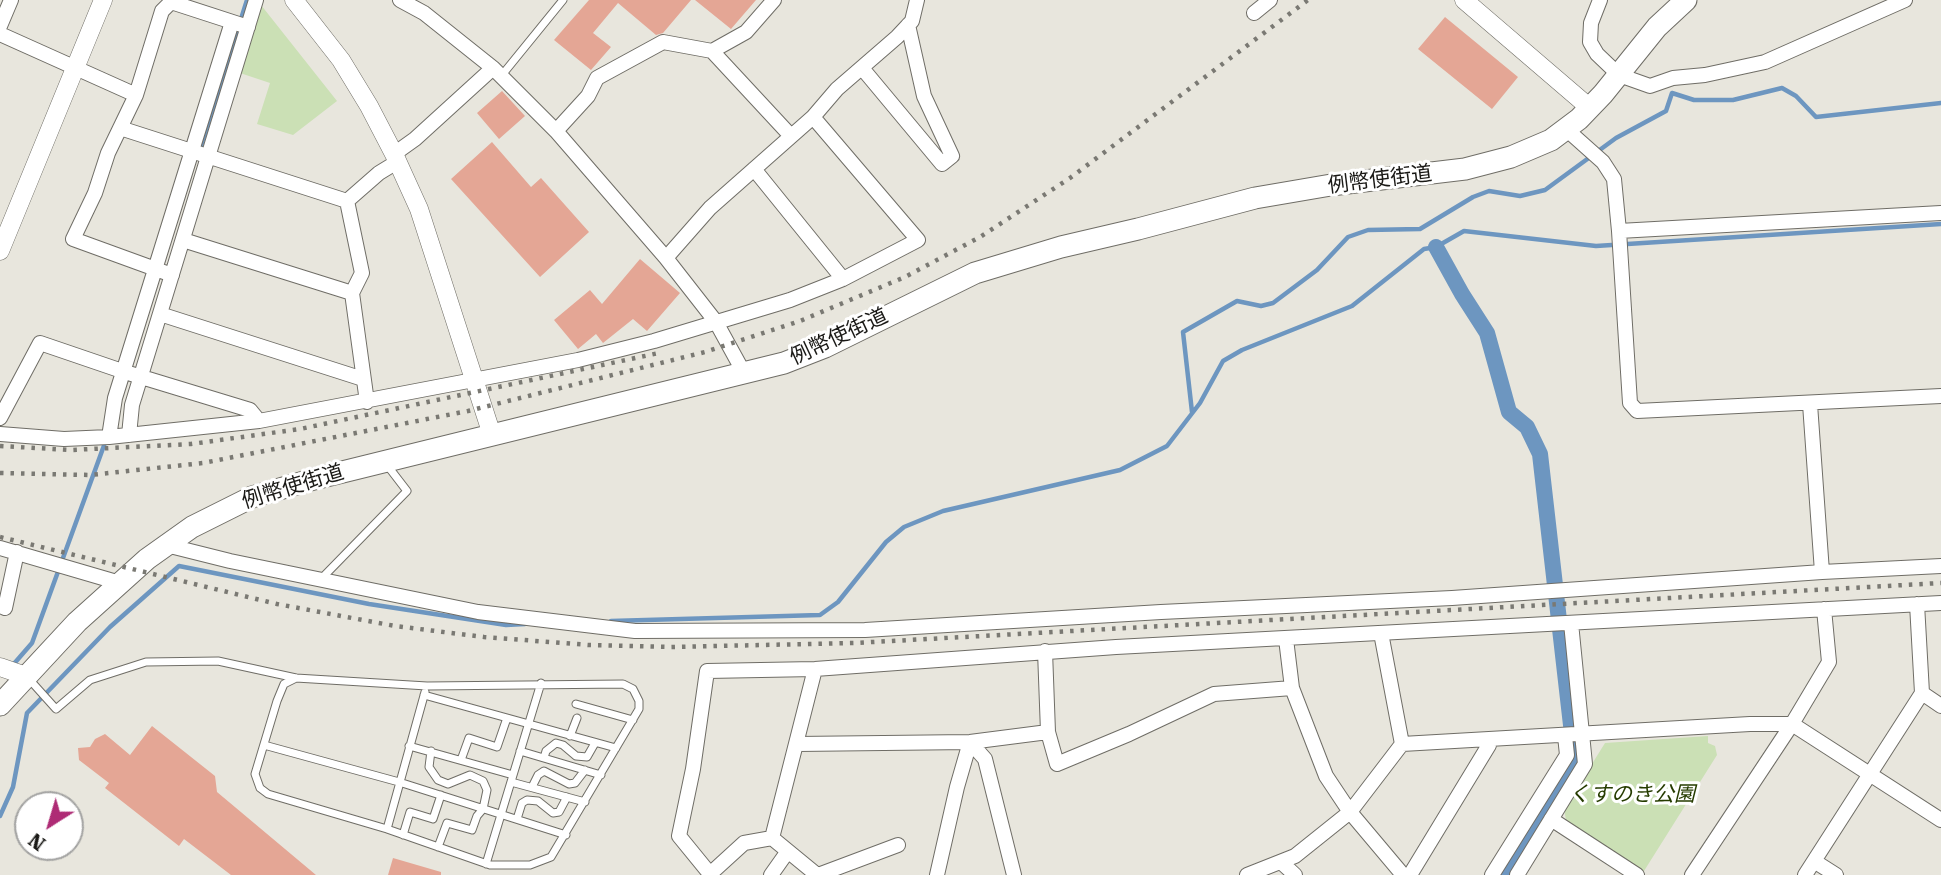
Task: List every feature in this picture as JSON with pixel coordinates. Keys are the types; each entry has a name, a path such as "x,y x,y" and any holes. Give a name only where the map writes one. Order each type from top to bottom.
{"main road":[{"name":"例幣使街道","path":"0,705 77,622 166,545 217,513 253,497 384,461 784,363 825,347 975,273 1060,247 1255,198 1331,185 1465,169 1511,158 1536,148 1566,129 1590,108 1657,27 1686,0"}],"street":[{"path":"0,26 11,0"},
{"path":"1,246 103,0"},
{"path":"129,435 132,405 257,0"},
{"path":"294,0 341,60 396,158 419,209 492,435"},
{"path":"400,0 424,13 498,72 556,131 666,257 716,322 744,373"},
{"path":"712,51 746,32 774,0"},
{"path":"666,257 710,208 813,117 837,89 897,37 912,21 917,0"},
{"path":"1254,13 1270,0"},
{"path":"1464,0 1590,108"},
{"path":"1600,0 1591,23 1590,42 1597,54 1619,75 1650,86 1673,78 1705,75 1765,62 1905,0"},
{"path":"172,275 73,239 95,193 108,153 136,95 162,11 171,2 248,27"},
{"path":"108,437 115,398 232,22"},
{"path":"862,68 942,164 952,156 924,96 908,24"},
{"path":"0,34 136,95"},
{"path":"556,131 588,96 597,78 663,41 712,51 790,135"},
{"path":"346,201 415,139 498,72"},
{"path":"0,434 64,439 108,437 259,421 578,360 790,300 843,279 918,240 813,117"},
{"path":"120,128 346,201"},
{"path":"1566,129 1609,169 1614,179 1630,403 1633,408 1642,412 1941,396"},
{"path":"754,169 843,279"},
{"path":"346,201 362,273 352,293 367,402"},
{"path":"1619,232 1941,213"},
{"path":"183,240 352,293"},
{"path":"160,314 363,379"},
{"path":"0,418 40,343 250,410 259,421"},
{"path":"1810,404 1822,572"},
{"path":"166,545 478,612 635,631 838,630 1452,598 1941,566"},
{"path":"0,548 120,583"},
{"path":"0,606 5,608 18,552"},
{"path":"772,838 744,843 710,875 679,836 693,769 707,671 815,668 1045,651 1941,603"},
{"path":"1805,875 1922,693 1917,604"},
{"path":"1692,875 1792,724 1829,662 1824,609"},
{"path":"1517,875 1585,764 1571,623"},
{"path":"1247,875 1295,856 1350,812 1402,744 1381,633"},
{"path":"1286,639 1292,688 1326,776 1350,812 1403,875"},
{"path":"1045,651 1048,732 1057,764 1214,694 1292,688"},
{"path":"0,667 26,676"},
{"path":"772,838 815,668"},
{"path":"1922,693 1941,706"},
{"path":"1402,744 1750,724 1792,724 1941,820"},
{"path":"797,744 970,741 1048,732"},
{"path":"1492,875 1567,755 1565,736"},
{"path":"1410,875 1489,745 1489,738"},
{"path":"937,875 970,741"},
{"path":"970,741 985,759 1014,875"},
{"path":"1551,819 1637,875"},
{"path":"772,838 817,875 898,845"},
{"path":"771,875 788,852"},
{"path":"1814,860 1836,875"},
{"path":"1281,862 1294,875"}],"lane":[{"path":"498,72 563,0"},
{"path":"321,580 407,491 384,461"},
{"path":"26,676 56,709 90,680 146,662 218,662 296,678 427,686 623,684 633,689 639,701 639,709 551,857 530,865 486,864 403,835 268,794 260,788 255,775 264,745 284,684 296,678"},
{"path":"486,864 541,683"},
{"path":"387,830 427,686"},
{"path":"424,695 617,748"},
{"path":"576,704 633,720"},
{"path":"461,760 469,738 497,747 507,718"},
{"path":"570,736 577,718"},
{"path":"544,758 546,751 556,743 563,745 576,756 587,757 595,743"},
{"path":"264,745 399,782 566,835"},
{"path":"410,746 461,760 532,787 586,802"},
{"path":"431,751 429,767 438,780 448,784 470,775 483,781 487,790 472,830 447,823 438,847"},
{"path":"520,751 601,775"},
{"path":"532,787 538,775 544,771 569,784 575,783 584,770"},
{"path":"403,835 410,811 433,819 441,795"},
{"path":"517,820 522,803 527,800 538,801 553,813 559,812 567,797"}],"green space":[{"path":"261,5 337,101 293,135 257,124 270,83 240,73"},
{"name":"くすのき公園","path":"1708,736 1708,743 1715,746 1717,755 1644,871 1566,820 1564,809 1605,743"}],"building":[{"path":"589,0 691,0 663,33 656,35 618,3 593,33 611,47 591,70 554,40"},
{"path":"695,0 756,0 731,29"},
{"path":"1445,17 1518,77 1492,109 1418,49"},
{"path":"502,91 525,116 499,139 477,113"},
{"path":"492,142 531,187 541,178 589,232 540,277 451,179"},
{"path":"640,259 680,293 647,331 633,319 603,343 596,334 578,349 554,320 590,290 602,304"},
{"path":"152,726 215,776 217,792 316,875 231,875 184,839 179,846 105,788 109,783 79,760 78,748 90,747 95,739 105,734 130,755"},
{"path":"393,858 441,872 441,875 388,875"}],"waterway":[{"path":"199,152 247,0"},
{"path":"1192,412 1183,332 1237,301 1261,306 1273,303 1317,270 1348,237 1368,230 1420,229 1473,197 1489,191 1520,196 1545,190 1616,138 1666,111 1672,93 1694,100 1733,100 1782,88 1796,96 1816,117 1941,103"},
{"path":"611,621 820,615 838,602 886,542 904,527 943,511 1120,470 1167,446 1200,403 1223,361 1242,350 1352,306 1424,249 1436,247 1464,231 1596,246 1941,224"},
{"path":"1436,247 1487,333 1509,412 1527,427 1540,454 1575,760 1504,875"},
{"path":"12,666 32,643 106,440"},
{"path":"0,816 13,787 27,713 110,627 179,566 369,604 506,625 525,624"}],"railway":[{"path":"0,473 90,475 203,463 468,411 705,352 800,321 905,277 980,237 1070,178 1308,0"},
{"path":"0,446 71,450 191,444 300,429 659,353"},
{"path":"0,537 277,604 395,626 484,637 589,645 670,647 855,643 1941,583"}]}
